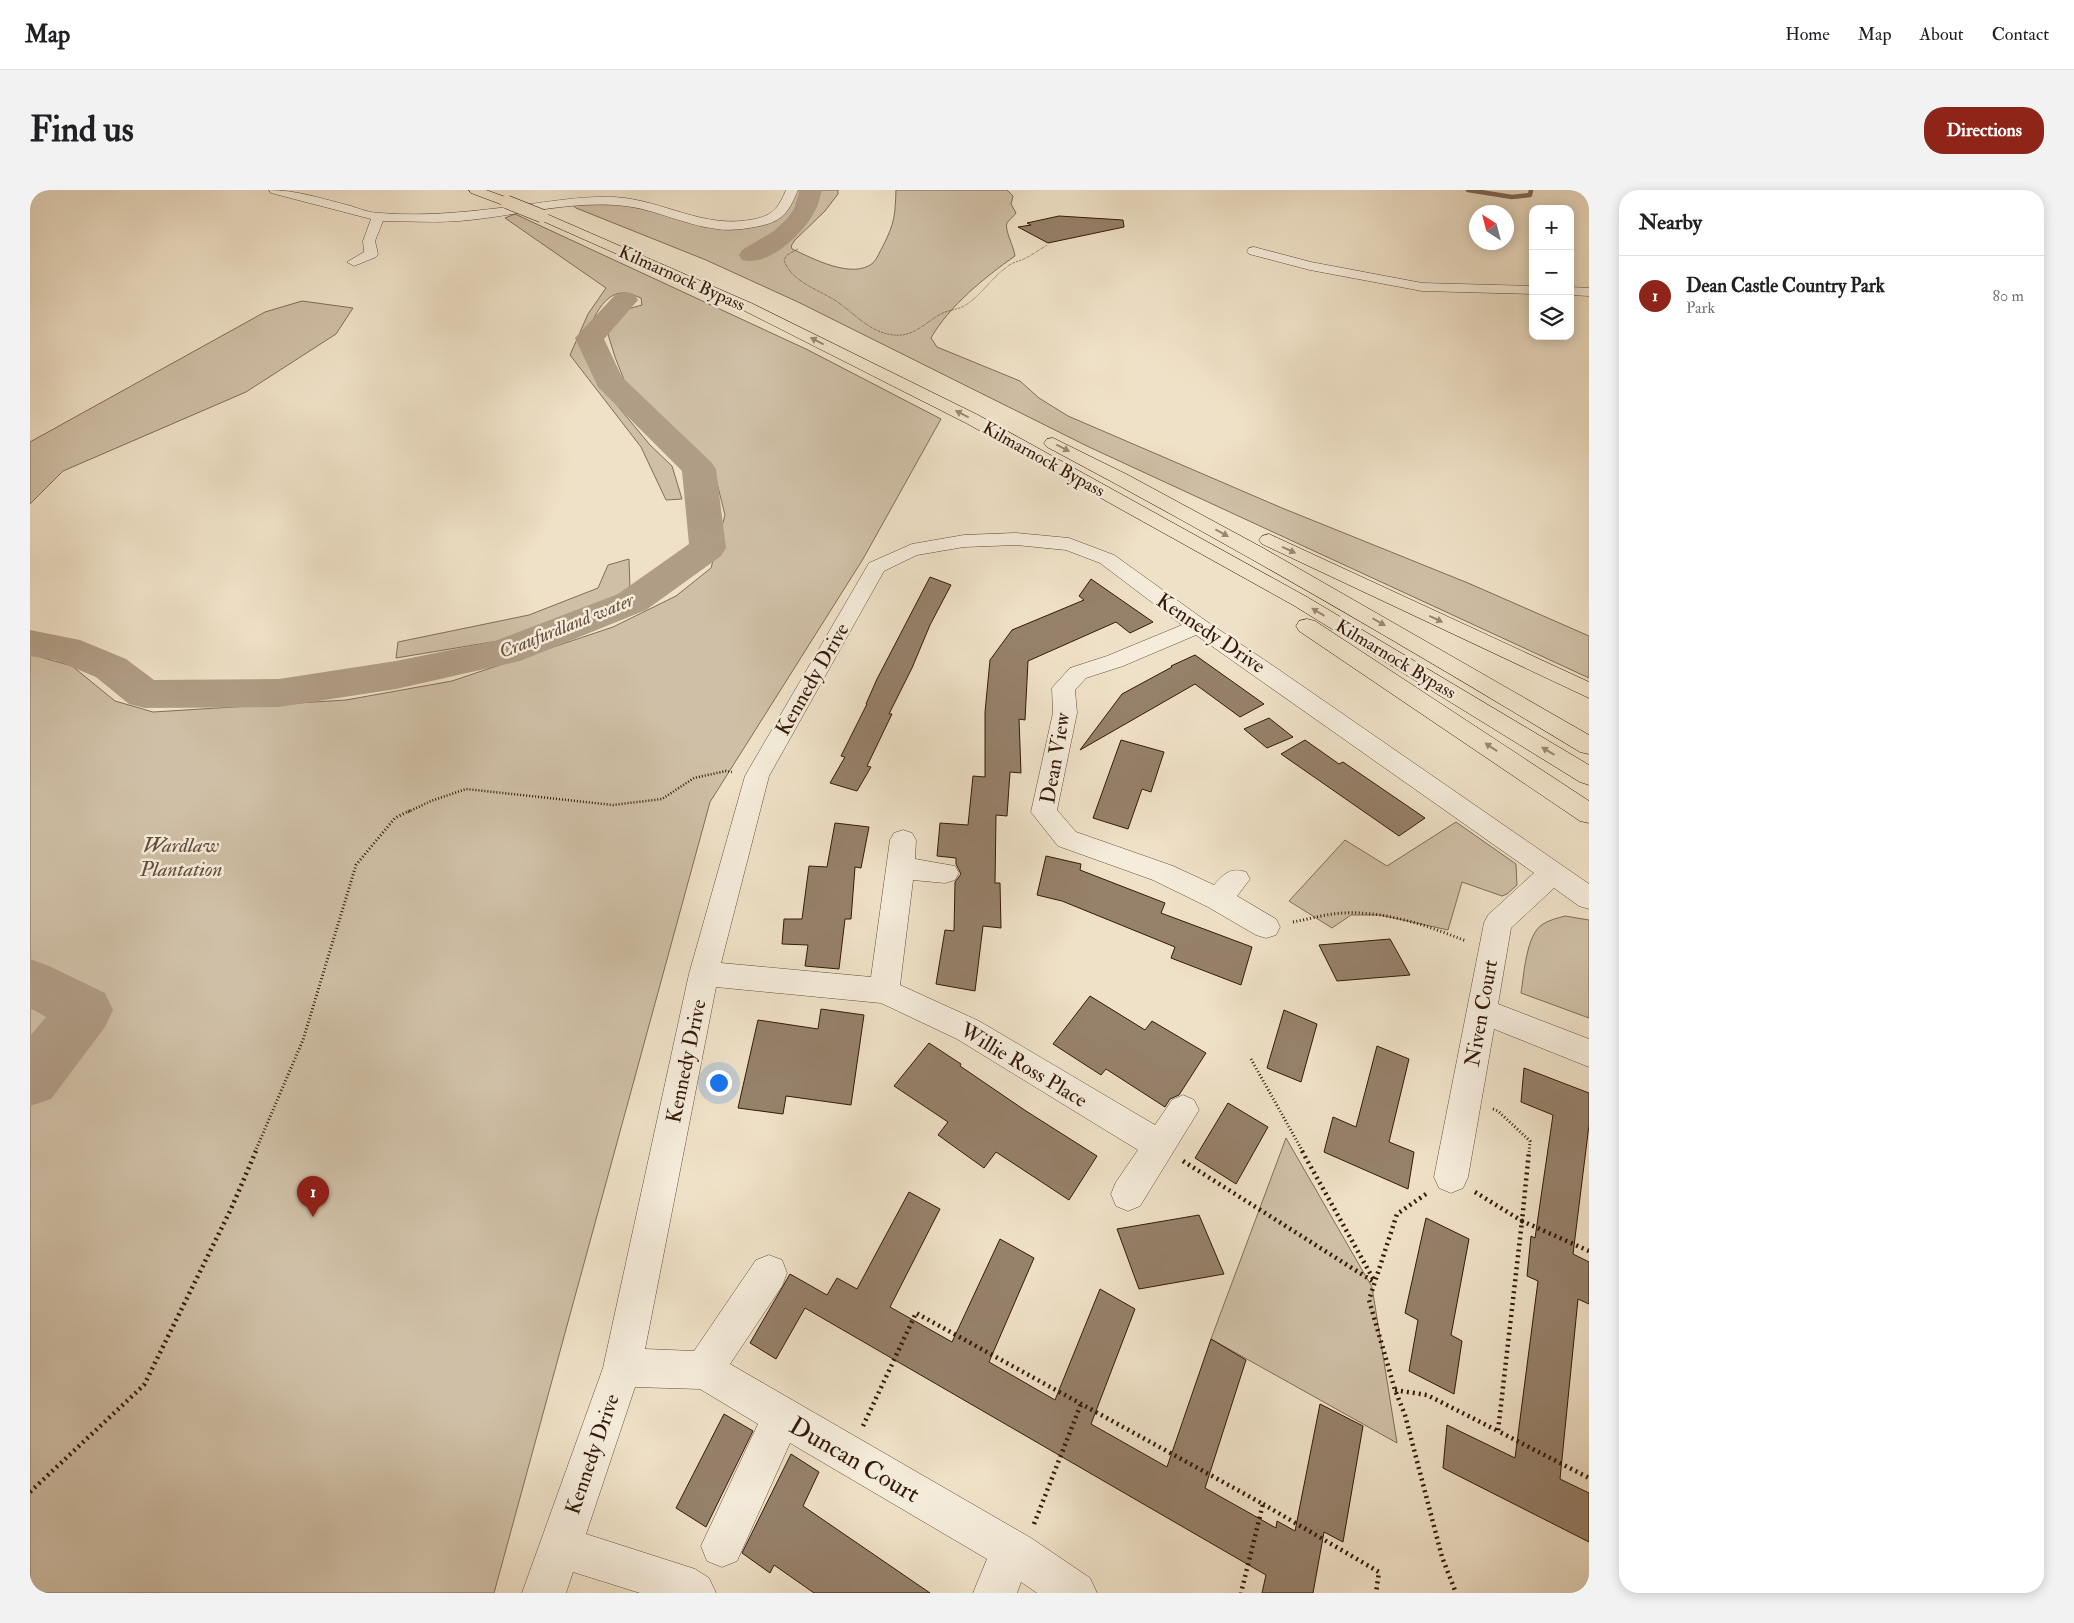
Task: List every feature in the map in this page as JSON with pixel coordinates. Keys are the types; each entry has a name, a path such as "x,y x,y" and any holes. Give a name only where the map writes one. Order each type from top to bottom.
{"highway":[{"name":"Kilmarnock Bypass","path":"475,190 507,196 526,197 666,254 741,287 874,351 1005,418"},
{"name":"Kilmarnock Bypass","path":"507,196 542,216 654,264 786,325 972,419 1300,601 1589,776"},
{"name":"Kilmarnock Bypass","path":"1039,436 1306,579 1589,746"},
{"path":"1116,476 1182,499 1589,691"},
{"path":"1144,514 1204,561 1318,633 1589,814"}],"street":[{"path":"275,190 378,217 458,217 577,202 608,201 644,205 702,224 743,225 765,221 778,214 783,210 792,190"},
{"path":"354,262 371,254 369,241 378,217"},
{"path":"1254,251 1296,263 1422,287 1529,290"},
{"path":"1574,291 1589,292"},
{"name":"Kennedy Drive","path":"544,1593 622,1368 704,974 757,776 876,567 912,550 964,542 1016,539 1069,544 1107,560 1198,626 1264,670 1589,898"},
{"name":"Dean View","path":"1198,626 1115,661 1078,672 1063,688 1065,714 1044,812 1067,839 1163,873 1218,899 1266,927"},
{"path":"884,991 901,868 903,840"},
{"path":"901,868 945,873"},
{"name":"Niven Court","path":"1451,1177 1498,922 1552,873"},
{"path":"1218,899 1236,880"},
{"name":"Willie Ross Place","path":"704,974 884,991 968,1030 1160,1146"},
{"path":"1482,1011 1589,1054"},
{"path":"1128,1194 1183,1110"},
{"path":"704,1370 769,1273"},
{"name":"Duncan Court","path":"622,1368 704,1370 1016,1554 1075,1593"},
{"path":"722,1546 782,1416"},
{"path":"560,1547 680,1584 694,1593"},
{"path":"995,1593 1016,1554"}],"path":[{"path":"798,249 787,255 784,260 792,274 836,300 855,317 876,330 886,334 904,335 922,328 940,314 960,308 970,302 1006,266 1026,258 1047,245"},
{"path":"30,1492 144,1385 231,1209 303,1040 356,865 394,818 466,788 613,805 662,799 694,778 726,771 757,776"},
{"path":"1266,927 1341,913 1376,912 1414,920 1492,952"},
{"path":"1251,1059 1375,1283"},
{"path":"1466,1098 1498,1111 1530,1141 1498,1431"},
{"path":"1160,1146 1375,1283"},
{"path":"1456,1593 1442,1557 1405,1414 1395,1390 1369,1300 1398,1214 1451,1177 1522,1221 1589,1251"},
{"path":"849,1456 916,1313 1263,1504 1379,1572 1376,1593"},
{"path":"1395,1390 1427,1395 1589,1478"},
{"path":"1016,1554 1081,1404"},
{"path":"1241,1593 1263,1504"}],"green space":[{"path":"792,190 838,190 838,194 825,211 795,240 791,246 792,249 832,266 854,269 864,268 873,263 878,255 892,225 895,213 896,190 1007,190 1013,196 1011,204 1016,213 1006,226 1015,256 980,283 948,315 931,338 937,347 1020,381 1039,398 1068,416 1282,508 1468,583 1589,636 1589,678 1089,447 798,302 706,260 576,208 570,203 626,202 702,223 765,221"},
{"name":"Wardlaw Plantation","path":"515,214 808,350 941,419 863,559 710,802 494,1593 30,1593 30,654 72,666 115,701 153,712 346,700 452,681 613,627 676,596 711,568 725,515 713,467 628,390 606,328 628,309 642,305 641,298 626,293 617,294 602,304 592,322 582,349 597,381 650,445 672,466 682,499 666,500 641,447 570,355 588,314 606,288 505,218"},
{"path":"302,301 353,308 336,334 246,392 63,471 30,504 30,442 265,312"},
{"path":"629,559 630,590 522,637 396,658 398,642 529,615 598,588 608,565"},
{"path":"1456,822 1516,864 1517,885 1502,896 1462,882 1448,930 1380,915 1351,915 1332,928 1289,901 1345,840 1387,866"},
{"path":"1565,916 1589,920 1589,1018 1521,993 1529,945 1537,929 1551,920"},
{"path":"1286,1138 1372,1287 1397,1443 1211,1339"}],"building":[{"path":"1059,216 1123,220 1124,227 1048,243 1018,227 1031,225 1027,223"},
{"path":"930,577 951,585 930,625 912,668 889,714 892,714 867,766 871,767 857,791 830,783 845,757 841,756 867,704 877,679"},
{"path":"1091,579 1153,622 1130,633 1116,622 1028,661 1025,720 1019,719 1021,773 1010,772 1007,816 996,815 995,883 1000,883 1001,928 983,926 975,991 936,984 945,930 954,931 955,882 961,874 956,864 956,858 937,856 940,823 968,825 973,776 985,777 985,712 990,660 1012,630 1084,600 1079,596"},
{"path":"1195,655 1264,704 1240,717 1195,684 1080,750 1122,694 1171,666"},
{"path":"1269,718 1293,737 1267,748 1244,729"},
{"path":"1121,740 1164,752 1151,792 1142,789 1128,829 1093,818"},
{"path":"1305,740 1339,764 1343,762 1425,818 1399,836 1281,754"},
{"path":"835,823 869,827 861,868 855,867 851,919 845,919 839,969 805,966 808,945 782,944 784,919 802,919 809,866 827,867"},
{"path":"1046,856 1081,864 1080,870 1165,903 1161,913 1252,947 1241,985 1171,958 1175,947 1062,901 1037,895"},
{"path":"1390,939 1410,975 1337,981 1319,945"},
{"path":"1090,996 1145,1030 1152,1021 1206,1053 1179,1095 1170,1099 1165,1107 1106,1069 1101,1075 1053,1044"},
{"path":"821,1009 864,1015 851,1105 786,1096 783,1114 738,1108 758,1020 818,1029"},
{"path":"1284,1010 1317,1024 1301,1082 1267,1068"},
{"path":"929,1043 1026,1111 1097,1156 1069,1200 996,1152 984,1168 938,1135 948,1122 894,1086"},
{"path":"1377,1046 1409,1059 1389,1142 1414,1152 1408,1189 1324,1152 1333,1117 1356,1127"},
{"path":"1524,1068 1589,1093 1589,1125 1573,1254 1589,1262 1589,1304 1578,1299 1560,1479 1589,1493 1589,1542 1443,1468 1447,1425 1515,1458 1538,1281 1527,1276 1531,1236 1535,1238 1553,1115 1521,1102"},
{"path":"1228,1103 1268,1127 1236,1184 1195,1158"},
{"path":"909,1192 940,1209 890,1307 952,1342 1000,1239 1034,1258 989,1362 1055,1400 1100,1289 1135,1309 1091,1424 1167,1467 1211,1339 1246,1360 1205,1488 1276,1528 1277,1521 1295,1531 1320,1404 1363,1426 1343,1542 1324,1532 1313,1593 1262,1593 1266,1575 805,1308 776,1359 750,1343 790,1274 827,1295 837,1278 857,1289"},
{"path":"1199,1215 1224,1274 1139,1289 1117,1229"},
{"path":"1426,1218 1469,1239 1451,1335 1462,1341 1454,1394 1409,1371 1418,1320 1405,1313"},
{"path":"724,1414 753,1431 706,1527 676,1508"},
{"path":"791,1454 819,1472 803,1506 930,1593 814,1593 774,1565 770,1573 742,1553"}],"waterway":[{"name":"Craufurdland water","path":"751,255 775,242 789,231 805,209 811,190"},
{"path":"1468,190 1512,197 1530,195 1531,190"},
{"name":"Craufurdland water","path":"30,643 65,649 111,668 144,694 279,693 396,675 505,652 632,602 708,548 699,469 609,381 589,338 625,300"},
{"name":"Craufurdland water","path":"30,982 85,1010 30,1080"}],"place":[{"name":"Dean Castle Country Park","path":"313,1217"}]}
